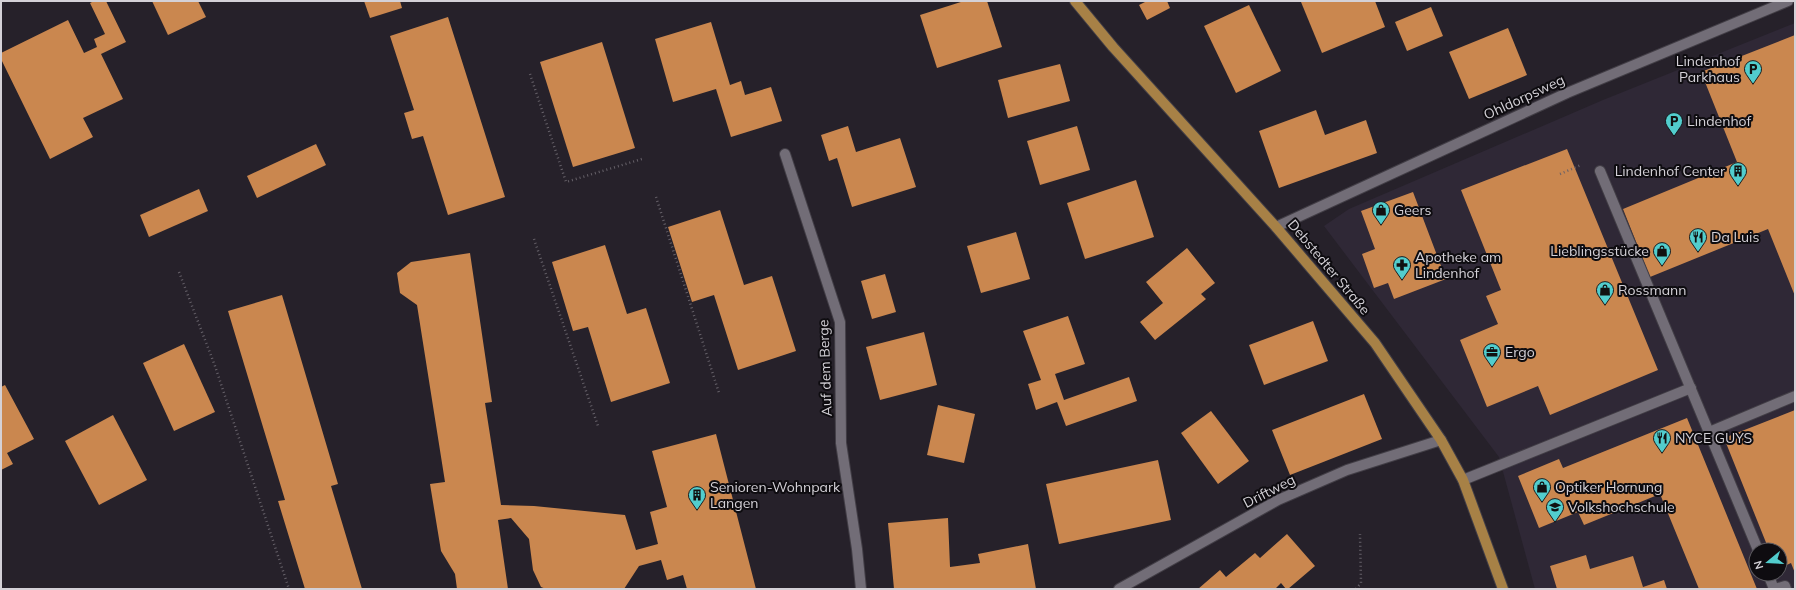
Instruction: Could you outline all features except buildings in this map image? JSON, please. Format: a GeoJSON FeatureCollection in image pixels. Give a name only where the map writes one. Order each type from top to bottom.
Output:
{"type":"FeatureCollection","features":[{"type":"Feature","properties":{"kind":"main road","name":"Debstedter Straße"},"geometry":{"type":"LineString","coordinates":[[1075,1],[1113,47],[1276,227],[1375,343],[1441,440],[1463,480],[1503,589]]}},
{"type":"Feature","properties":{"kind":"street","name":"Ohldorpsweg"},"geometry":{"type":"LineString","coordinates":[[1276,227],[1567,93],[1787,1]]}},
{"type":"Feature","properties":{"kind":"street","name":"Auf dem Berge"},"geometry":{"type":"LineString","coordinates":[[785,154],[840,322],[841,443],[857,549],[861,589]]}},
{"type":"Feature","properties":{"kind":"street"},"geometry":{"type":"LineString","coordinates":[[1600,171],[1755,542]]}},
{"type":"Feature","properties":{"kind":"street"},"geometry":{"type":"LineString","coordinates":[[1463,480],[1691,388]]}},
{"type":"Feature","properties":{"kind":"street"},"geometry":{"type":"LineString","coordinates":[[1709,432],[1795,396]]}},
{"type":"Feature","properties":{"kind":"street","name":"Driftweg"},"geometry":{"type":"LineString","coordinates":[[1119,589],[1278,500],[1347,470],[1441,440]]}},
{"type":"Feature","properties":{"kind":"street"},"geometry":{"type":"LineString","coordinates":[[1775,589],[1785,586],[1786,589]]}},
{"type":"Feature","properties":{"kind":"path"},"geometry":{"type":"LineString","coordinates":[[530,74],[566,182],[642,159]]}},
{"type":"Feature","properties":{"kind":"path"},"geometry":{"type":"LineString","coordinates":[[1560,174],[1588,162]]}},
{"type":"Feature","properties":{"kind":"path"},"geometry":{"type":"LineString","coordinates":[[656,197],[719,393]]}},
{"type":"Feature","properties":{"kind":"path"},"geometry":{"type":"LineString","coordinates":[[534,239],[598,426]]}},
{"type":"Feature","properties":{"kind":"path"},"geometry":{"type":"LineString","coordinates":[[179,272],[215,366],[289,589]]}},
{"type":"Feature","properties":{"kind":"path"},"geometry":{"type":"LineString","coordinates":[[1356,589],[1362,583],[1360,534]]}},
{"type":"Feature","properties":{"kind":"shaded area"},"geometry":{"type":"Polygon","coordinates":[[[1795,23],[1795,589],[1535,589],[1499,457],[1324,226],[1349,209],[1603,100],[1795,23]]]}},
{"type":"Feature","properties":{"kind":"place","name":"Lindenhof Parkhaus"},"geometry":{"type":"Point","coordinates":[1753,84]}},
{"type":"Feature","properties":{"kind":"place","name":"Lindenhof"},"geometry":{"type":"Point","coordinates":[1674,136]}},
{"type":"Feature","properties":{"kind":"place","name":"Lindenhof Center"},"geometry":{"type":"Point","coordinates":[1738,186]}},
{"type":"Feature","properties":{"kind":"place","name":"Geers"},"geometry":{"type":"Point","coordinates":[1381,225]}},
{"type":"Feature","properties":{"kind":"place","name":"Da Luis"},"geometry":{"type":"Point","coordinates":[1698,252]}},
{"type":"Feature","properties":{"kind":"place","name":"Lieblingsstücke"},"geometry":{"type":"Point","coordinates":[1662,266]}},
{"type":"Feature","properties":{"kind":"place","name":"Apotheke am Lindenhof"},"geometry":{"type":"Point","coordinates":[1402,280]}},
{"type":"Feature","properties":{"kind":"place","name":"Rossmann"},"geometry":{"type":"Point","coordinates":[1605,305]}},
{"type":"Feature","properties":{"kind":"place","name":"Ergo"},"geometry":{"type":"Point","coordinates":[1492,367]}},
{"type":"Feature","properties":{"kind":"place","name":"NYCE GUYS"},"geometry":{"type":"Point","coordinates":[1662,453]}},
{"type":"Feature","properties":{"kind":"place","name":"Optiker Hornung"},"geometry":{"type":"Point","coordinates":[1542,502]}},
{"type":"Feature","properties":{"kind":"place","name":"Senioren-Wohnpark Langen"},"geometry":{"type":"Point","coordinates":[697,510]}},
{"type":"Feature","properties":{"kind":"place","name":"Volkshochschule"},"geometry":{"type":"Point","coordinates":[1555,522]}}]}
